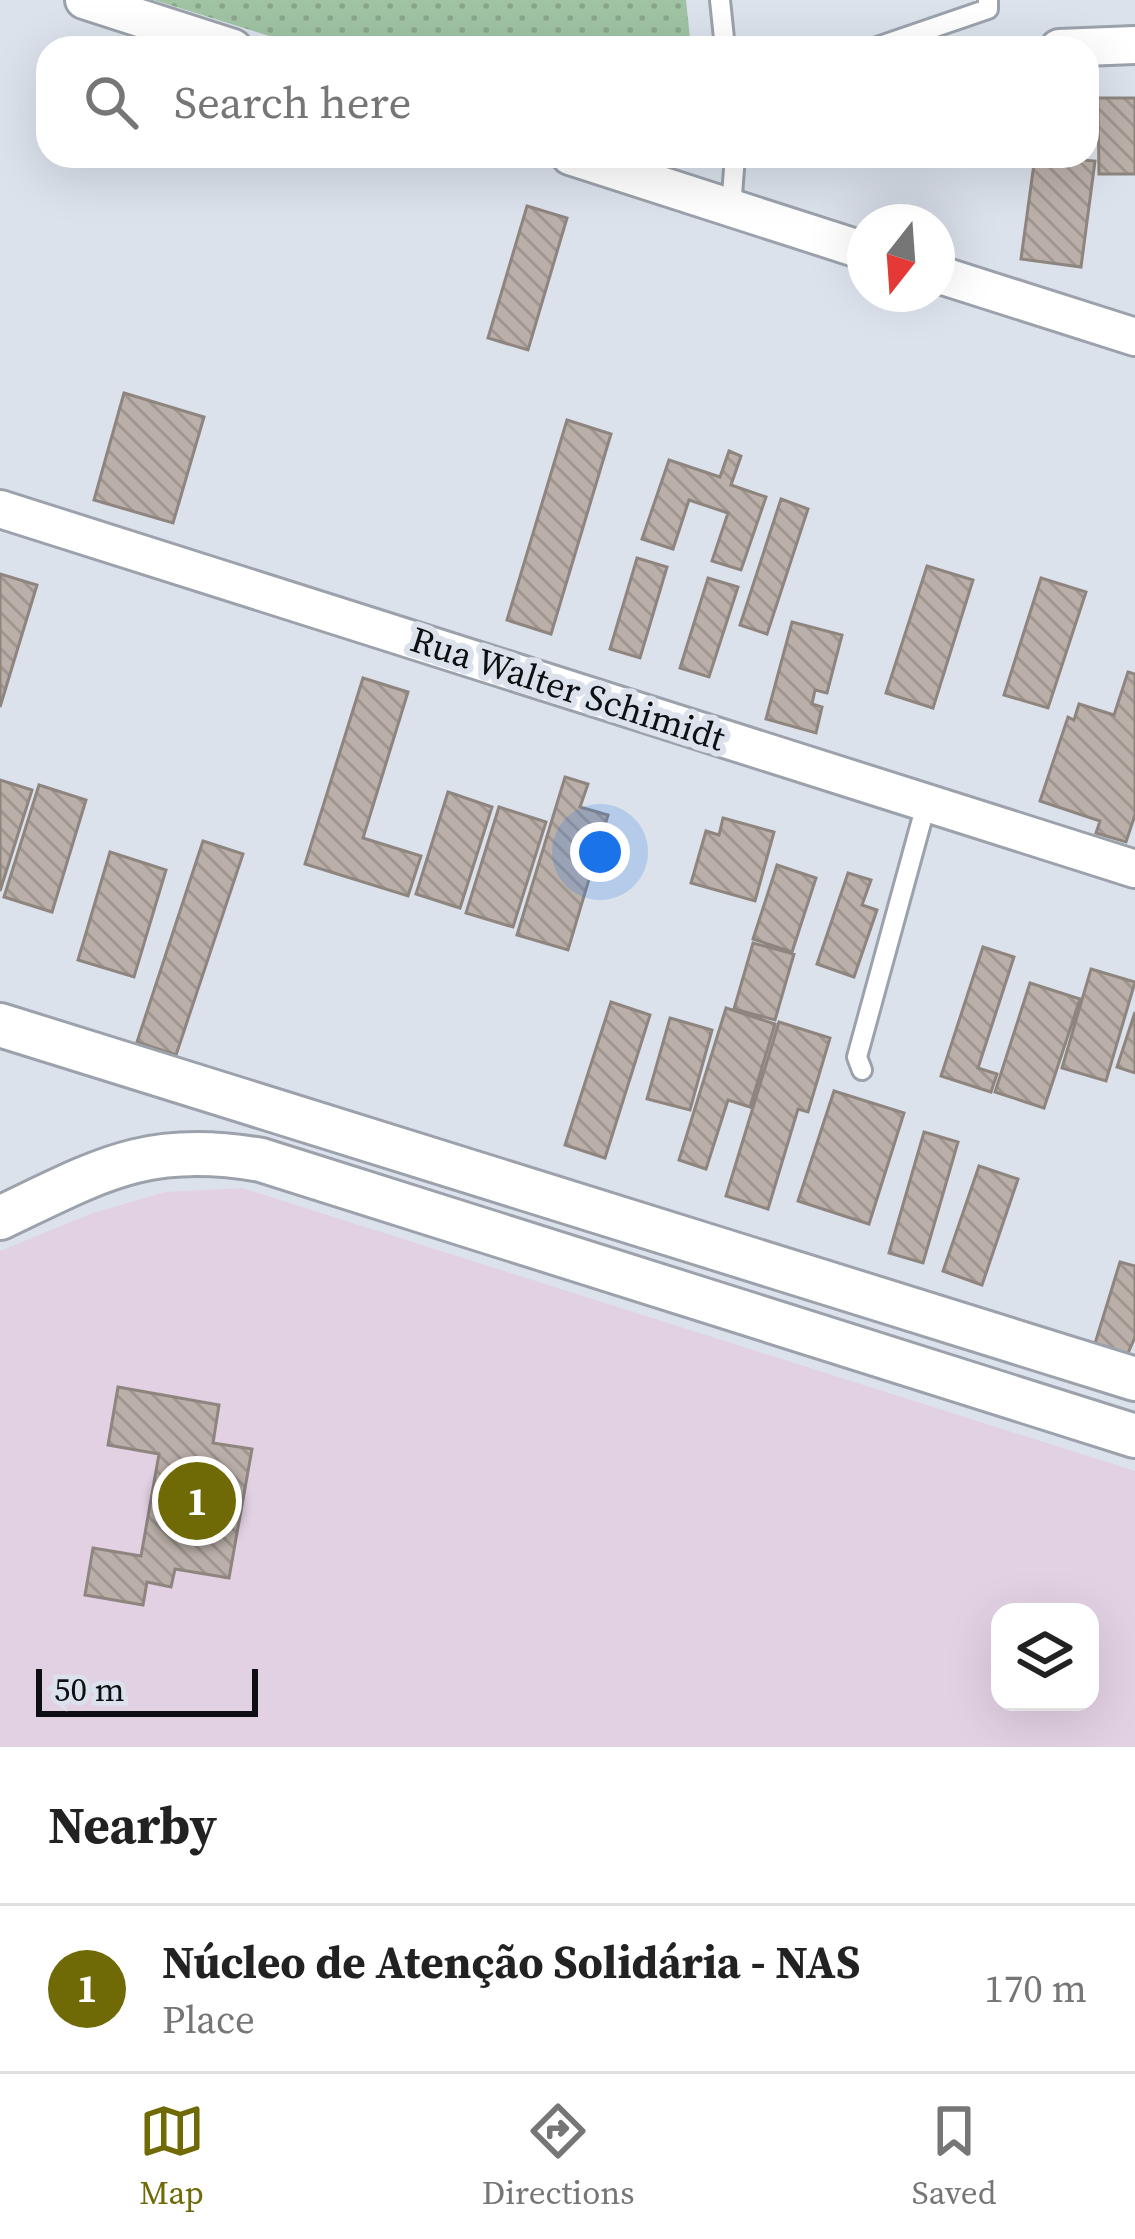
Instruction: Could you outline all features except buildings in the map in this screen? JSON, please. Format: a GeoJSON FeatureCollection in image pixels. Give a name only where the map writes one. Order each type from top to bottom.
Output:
{"type":"FeatureCollection","features":[{"type":"Feature","properties":{"kind":"street"},"geometry":{"type":"LineString","coordinates":[[84,0],[196,36]]}},
{"type":"Feature","properties":{"kind":"street"},"geometry":{"type":"LineString","coordinates":[[1099,46],[1135,45]]}},
{"type":"Feature","properties":{"kind":"street"},"geometry":{"type":"LineString","coordinates":[[606,168],[847,245]]}},
{"type":"Feature","properties":{"kind":"street"},"geometry":{"type":"LineString","coordinates":[[955,280],[1135,338]]}},
{"type":"Feature","properties":{"kind":"street","name":"Rua Walter Schimidt"},"geometry":{"type":"LineString","coordinates":[[0,509],[1135,869]]}},
{"type":"Feature","properties":{"kind":"street"},"geometry":{"type":"LineString","coordinates":[[0,1025],[1135,1379]]}},
{"type":"Feature","properties":{"kind":"street"},"geometry":{"type":"LineString","coordinates":[[0,1218],[105,1167],[127,1162],[170,1153],[218,1152],[261,1160],[1135,1436]]}},
{"type":"Feature","properties":{"kind":"lane"},"geometry":{"type":"LineString","coordinates":[[720,0],[724,36]]}},
{"type":"Feature","properties":{"kind":"lane"},"geometry":{"type":"LineString","coordinates":[[909,36],[988,9],[988,0]]}},
{"type":"Feature","properties":{"kind":"lane"},"geometry":{"type":"LineString","coordinates":[[731,208],[734,168]]}},
{"type":"Feature","properties":{"kind":"lane"},"geometry":{"type":"LineString","coordinates":[[862,1070],[857,1057],[927,801]]}},
{"type":"Feature","properties":{"kind":"shaded area"},"geometry":{"type":"Polygon","coordinates":[[[242,1188],[1135,1471],[1135,1747],[0,1747],[0,1251],[90,1214],[165,1192],[242,1188]]]}},
{"type":"Feature","properties":{"kind":"green space"},"geometry":{"type":"Polygon","coordinates":[[[154,0],[686,0],[690,36],[270,36],[154,0]]]}},
{"type":"Feature","properties":{"kind":"place","name":"Núcleo de Atenção Solidária - NAS"},"geometry":{"type":"Point","coordinates":[197,1501]}}]}
